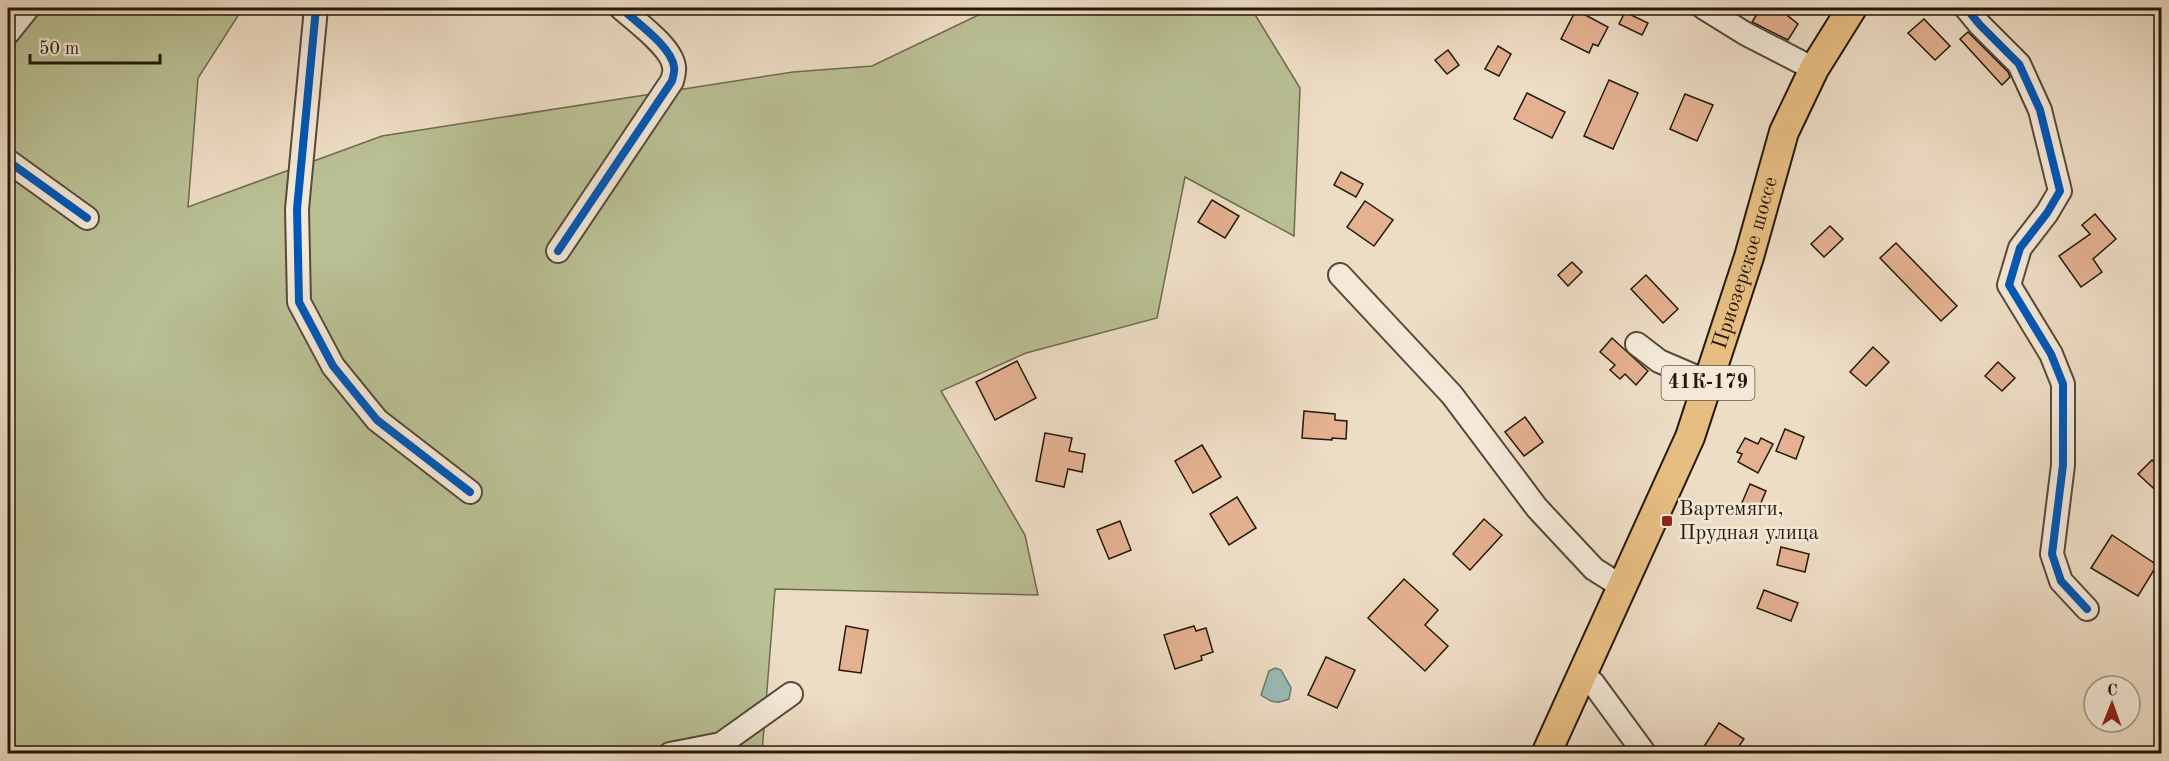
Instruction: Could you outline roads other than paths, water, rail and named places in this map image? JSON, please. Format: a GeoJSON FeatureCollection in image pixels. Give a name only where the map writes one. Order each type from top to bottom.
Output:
{"type":"FeatureCollection","features":[{"type":"Feature","properties":{"kind":"main road","name":"Приозерское шоссе"},"geometry":{"type":"LineString","coordinates":[[1546,753],[1690,437],[1749,257],[1784,132],[1814,69],[1852,8]]}},
{"type":"Feature","properties":{"kind":"street"},"geometry":{"type":"LineString","coordinates":[[8,33],[28,8]]}},
{"type":"Feature","properties":{"kind":"street"},"geometry":{"type":"LineString","coordinates":[[316,8],[297,209],[299,302],[333,366],[377,420],[470,492]]}},
{"type":"Feature","properties":{"kind":"street"},"geometry":{"type":"LineString","coordinates":[[558,251],[672,81],[674,66],[666,46],[621,8]]}},
{"type":"Feature","properties":{"kind":"street"},"geometry":{"type":"LineString","coordinates":[[1704,8],[1746,34],[1814,69]]}},
{"type":"Feature","properties":{"kind":"street"},"geometry":{"type":"LineString","coordinates":[[1966,8],[2019,64],[2040,110],[2060,191],[2048,213],[2020,248],[2009,285],[2051,354],[2062,384],[2063,465],[2052,554],[2061,581],[2087,609]]}},
{"type":"Feature","properties":{"kind":"street"},"geometry":{"type":"LineString","coordinates":[[8,161],[87,218]]}},
{"type":"Feature","properties":{"kind":"street"},"geometry":{"type":"LineString","coordinates":[[1340,275],[1452,395],[1537,508],[1594,569],[1621,586]]}},
{"type":"Feature","properties":{"kind":"street"},"geometry":{"type":"LineString","coordinates":[[1637,344],[1659,361],[1708,382]]}},
{"type":"Feature","properties":{"kind":"street"},"geometry":{"type":"LineString","coordinates":[[1582,674],[1593,683],[1645,753]]}},
{"type":"Feature","properties":{"kind":"street"},"geometry":{"type":"LineString","coordinates":[[670,753],[722,744],[791,694]]}},
{"type":"Feature","properties":{"kind":"water"},"geometry":{"type":"Polygon","coordinates":[[[1275,668],[1281,670],[1291,688],[1289,699],[1281,702],[1272,701],[1261,695],[1269,671],[1275,668]]]}},
{"type":"Feature","properties":{"kind":"place","name":"Вартемяги, Прудная улица"},"geometry":{"type":"Point","coordinates":[1667,521]}}]}
